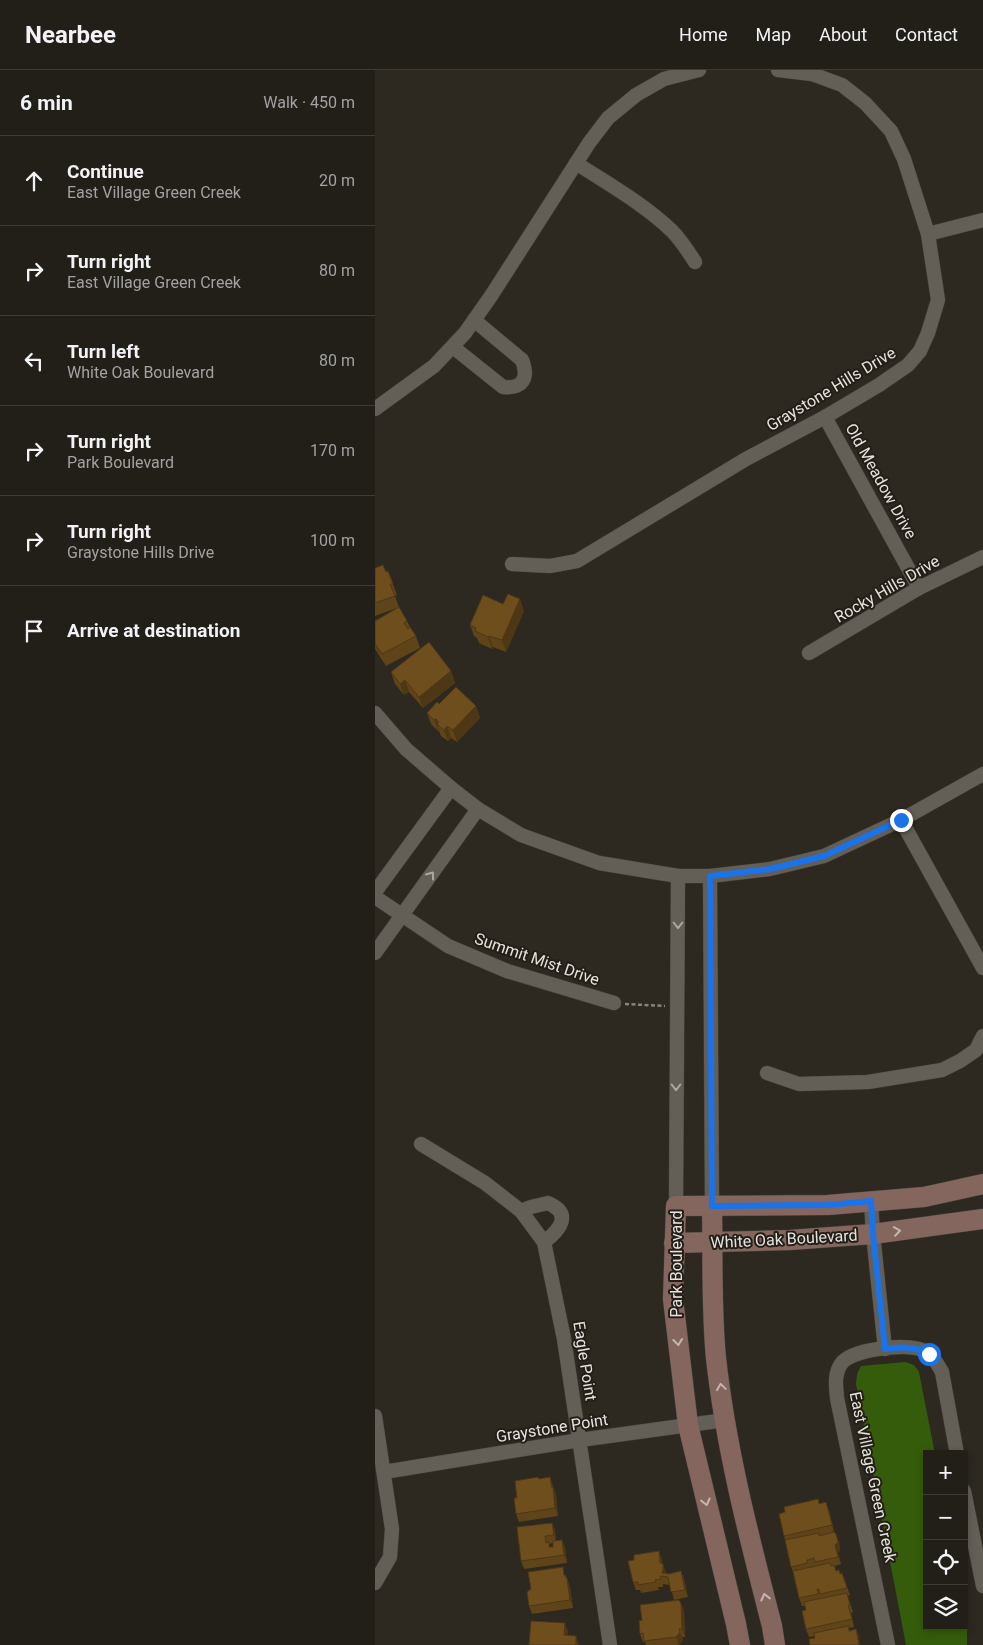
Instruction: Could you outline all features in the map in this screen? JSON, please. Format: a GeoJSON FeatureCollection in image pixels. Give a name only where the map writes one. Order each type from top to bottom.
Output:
{"type":"FeatureCollection","features":[{"type":"Feature","properties":{"kind":"street"},"geometry":{"type":"LineString","coordinates":[[375,409],[434,366],[453,347],[491,296],[589,142],[608,118],[636,95],[664,80],[699,70]]}},
{"type":"Feature","properties":{"kind":"street","name":"Graystone Hills Drive"},"geometry":{"type":"LineString","coordinates":[[512,564],[550,566],[577,561],[747,459],[825,417],[879,385],[908,365],[920,351],[935,316],[938,300],[928,234],[904,159],[891,131],[865,103],[842,85],[812,74],[778,70]]}},
{"type":"Feature","properties":{"kind":"street"},"geometry":{"type":"LineString","coordinates":[[576,163],[625,195],[671,230],[695,262]]}},
{"type":"Feature","properties":{"kind":"street"},"geometry":{"type":"LineString","coordinates":[[928,234],[983,220]]}},
{"type":"Feature","properties":{"kind":"street"},"geometry":{"type":"LineString","coordinates":[[453,347],[503,387],[511,388],[520,384],[525,378],[525,368],[522,360],[474,320]]}},
{"type":"Feature","properties":{"kind":"street","name":"Old Meadow Drive"},"geometry":{"type":"LineString","coordinates":[[825,417],[919,588]]}},
{"type":"Feature","properties":{"kind":"street","name":"Rocky Hills Drive"},"geometry":{"type":"LineString","coordinates":[[809,653],[919,588],[983,557]]}},
{"type":"Feature","properties":{"kind":"street"},"geometry":{"type":"LineString","coordinates":[[375,713],[406,749],[451,788],[478,809],[521,835],[599,863],[678,876],[710,876],[770,869],[824,856],[901,820],[983,774]]}},
{"type":"Feature","properties":{"kind":"street"},"geometry":{"type":"LineString","coordinates":[[375,892],[451,788]]}},
{"type":"Feature","properties":{"kind":"street"},"geometry":{"type":"LineString","coordinates":[[375,953],[478,809]]}},
{"type":"Feature","properties":{"kind":"street"},"geometry":{"type":"LineString","coordinates":[[901,820],[983,968]]}},
{"type":"Feature","properties":{"kind":"street","name":"Park Boulevard"},"geometry":{"type":"LineString","coordinates":[[678,876],[673,1299],[688,1425],[736,1624],[739,1645]]}},
{"type":"Feature","properties":{"kind":"street"},"geometry":{"type":"LineString","coordinates":[[710,876],[713,1243],[711,1284],[716,1357],[739,1498],[772,1626],[775,1645]]}},
{"type":"Feature","properties":{"kind":"street","name":"Summit Mist Drive"},"geometry":{"type":"LineString","coordinates":[[375,897],[448,946],[507,971],[614,1004]]}},
{"type":"Feature","properties":{"kind":"street"},"geometry":{"type":"LineString","coordinates":[[767,1073],[799,1084],[868,1082],[941,1070],[979,1053],[983,1036]]}},
{"type":"Feature","properties":{"kind":"street","name":"Eagle Point"},"geometry":{"type":"LineString","coordinates":[[421,1144],[485,1183],[521,1211],[544,1242],[564,1339],[610,1645]]}},
{"type":"Feature","properties":{"kind":"street","name":"White Oak Boulevard"},"geometry":{"type":"LineString","coordinates":[[675,1206],[828,1205],[924,1196],[983,1184]]}},
{"type":"Feature","properties":{"kind":"street"},"geometry":{"type":"LineString","coordinates":[[871,1201],[885,1349]]}},
{"type":"Feature","properties":{"kind":"street"},"geometry":{"type":"LineString","coordinates":[[521,1211],[531,1206],[548,1203],[561,1211],[563,1218],[561,1226],[544,1242]]}},
{"type":"Feature","properties":{"kind":"street","name":"White Oak Boulevard"},"geometry":{"type":"LineString","coordinates":[[674,1243],[789,1240],[873,1234],[983,1220]]}},
{"type":"Feature","properties":{"kind":"street","name":"East Village Green Creek"},"geometry":{"type":"LineString","coordinates":[[889,1645],[837,1398],[836,1376],[841,1364],[851,1355],[885,1349],[906,1347],[920,1349],[929,1354],[942,1372],[956,1450]]}},
{"type":"Feature","properties":{"kind":"street"},"geometry":{"type":"LineString","coordinates":[[375,1416],[392,1529],[390,1557],[375,1583]]}},
{"type":"Feature","properties":{"kind":"street","name":"Graystone Point"},"geometry":{"type":"LineString","coordinates":[[384,1472],[580,1440],[725,1420]]}},
{"type":"Feature","properties":{"kind":"street"},"geometry":{"type":"LineString","coordinates":[[965,1495],[983,1586]]}},
{"type":"Feature","properties":{"kind":"path"},"geometry":{"type":"LineString","coordinates":[[614,1004],[677,1006]]}},
{"type":"Feature","properties":{"kind":"green space"},"geometry":{"type":"Polygon","coordinates":[[[905,1362],[914,1365],[919,1372],[934,1450],[923,1450],[923,1630],[967,1630],[967,1645],[906,1645],[856,1384],[857,1374],[861,1366],[905,1362]]]}},
{"type":"Feature","properties":{"kind":"building"},"geometry":{"type":"Polygon","coordinates":[[[383,565],[386,572],[388,571],[393,584],[390,584],[395,596],[375,603],[375,568],[383,565]]]}},
{"type":"Feature","properties":{"kind":"building"},"geometry":{"type":"Polygon","coordinates":[[[508,594],[520,599],[502,640],[488,637],[475,631],[476,628],[470,625],[483,595],[503,604],[508,594]]]}},
{"type":"Feature","properties":{"kind":"building"},"geometry":{"type":"Polygon","coordinates":[[[399,607],[407,621],[404,623],[408,629],[410,627],[416,636],[382,654],[375,644],[375,621],[399,607]]]}},
{"type":"Feature","properties":{"kind":"building"},"geometry":{"type":"Polygon","coordinates":[[[429,642],[451,671],[419,697],[405,680],[400,684],[391,672],[429,642]]]}},
{"type":"Feature","properties":{"kind":"building"},"geometry":{"type":"Polygon","coordinates":[[[456,687],[476,706],[453,730],[447,726],[444,730],[437,724],[439,722],[436,719],[434,720],[427,713],[437,702],[439,704],[456,687]]]}},
{"type":"Feature","properties":{"kind":"building"},"geometry":{"type":"Polygon","coordinates":[[[538,1477],[539,1479],[550,1477],[555,1508],[516,1514],[514,1498],[517,1498],[515,1481],[538,1477]]]}},
{"type":"Feature","properties":{"kind":"building"},"geometry":{"type":"Polygon","coordinates":[[[818,1499],[819,1504],[826,1502],[832,1525],[784,1536],[779,1514],[785,1512],[784,1507],[818,1499]]]}},
{"type":"Feature","properties":{"kind":"building"},"geometry":{"type":"Polygon","coordinates":[[[552,1523],[554,1535],[545,1536],[546,1543],[549,1542],[549,1547],[553,1547],[553,1541],[562,1540],[564,1555],[521,1561],[517,1527],[552,1523]]]}},
{"type":"Feature","properties":{"kind":"building"},"geometry":{"type":"Polygon","coordinates":[[[834,1532],[838,1542],[835,1545],[838,1557],[815,1562],[814,1558],[807,1560],[807,1563],[791,1567],[785,1540],[819,1533],[819,1536],[834,1532]]]}},
{"type":"Feature","properties":{"kind":"building"},"geometry":{"type":"Polygon","coordinates":[[[659,1551],[660,1563],[663,1564],[662,1573],[669,1574],[681,1571],[685,1590],[671,1592],[668,1577],[660,1576],[661,1579],[655,1580],[656,1582],[638,1585],[638,1582],[633,1582],[628,1561],[634,1560],[634,1555],[659,1551]]]}},
{"type":"Feature","properties":{"kind":"building"},"geometry":{"type":"Polygon","coordinates":[[[830,1563],[831,1566],[834,1565],[836,1571],[839,1570],[840,1574],[842,1573],[847,1588],[820,1594],[819,1589],[817,1589],[818,1594],[799,1598],[793,1571],[830,1563]]]}},
{"type":"Feature","properties":{"kind":"building"},"geometry":{"type":"Polygon","coordinates":[[[563,1567],[570,1600],[529,1606],[527,1592],[531,1589],[528,1572],[563,1567]]]}},
{"type":"Feature","properties":{"kind":"building"},"geometry":{"type":"Polygon","coordinates":[[[847,1593],[852,1619],[806,1629],[802,1611],[806,1610],[804,1602],[847,1593]]]}},
{"type":"Feature","properties":{"kind":"building"},"geometry":{"type":"Polygon","coordinates":[[[679,1600],[681,1604],[682,1629],[679,1629],[680,1632],[676,1637],[644,1641],[643,1633],[640,1634],[639,1621],[642,1620],[640,1605],[679,1600]]]}},
{"type":"Feature","properties":{"kind":"building"},"geometry":{"type":"Polygon","coordinates":[[[531,1621],[565,1623],[564,1635],[576,1636],[576,1645],[529,1645],[531,1621]]]}},
{"type":"Feature","properties":{"kind":"building"},"geometry":{"type":"Polygon","coordinates":[[[848,1626],[849,1631],[856,1629],[859,1645],[810,1645],[809,1639],[815,1638],[814,1633],[848,1626]]]}},
{"type":"Feature","properties":{"kind":"route"},"geometry":{"type":"LineString","coordinates":[[901,820],[824,856],[770,869],[710,876],[712,1206],[828,1205],[871,1201],[885,1349],[906,1347],[920,1349],[929,1354]]}}]}
